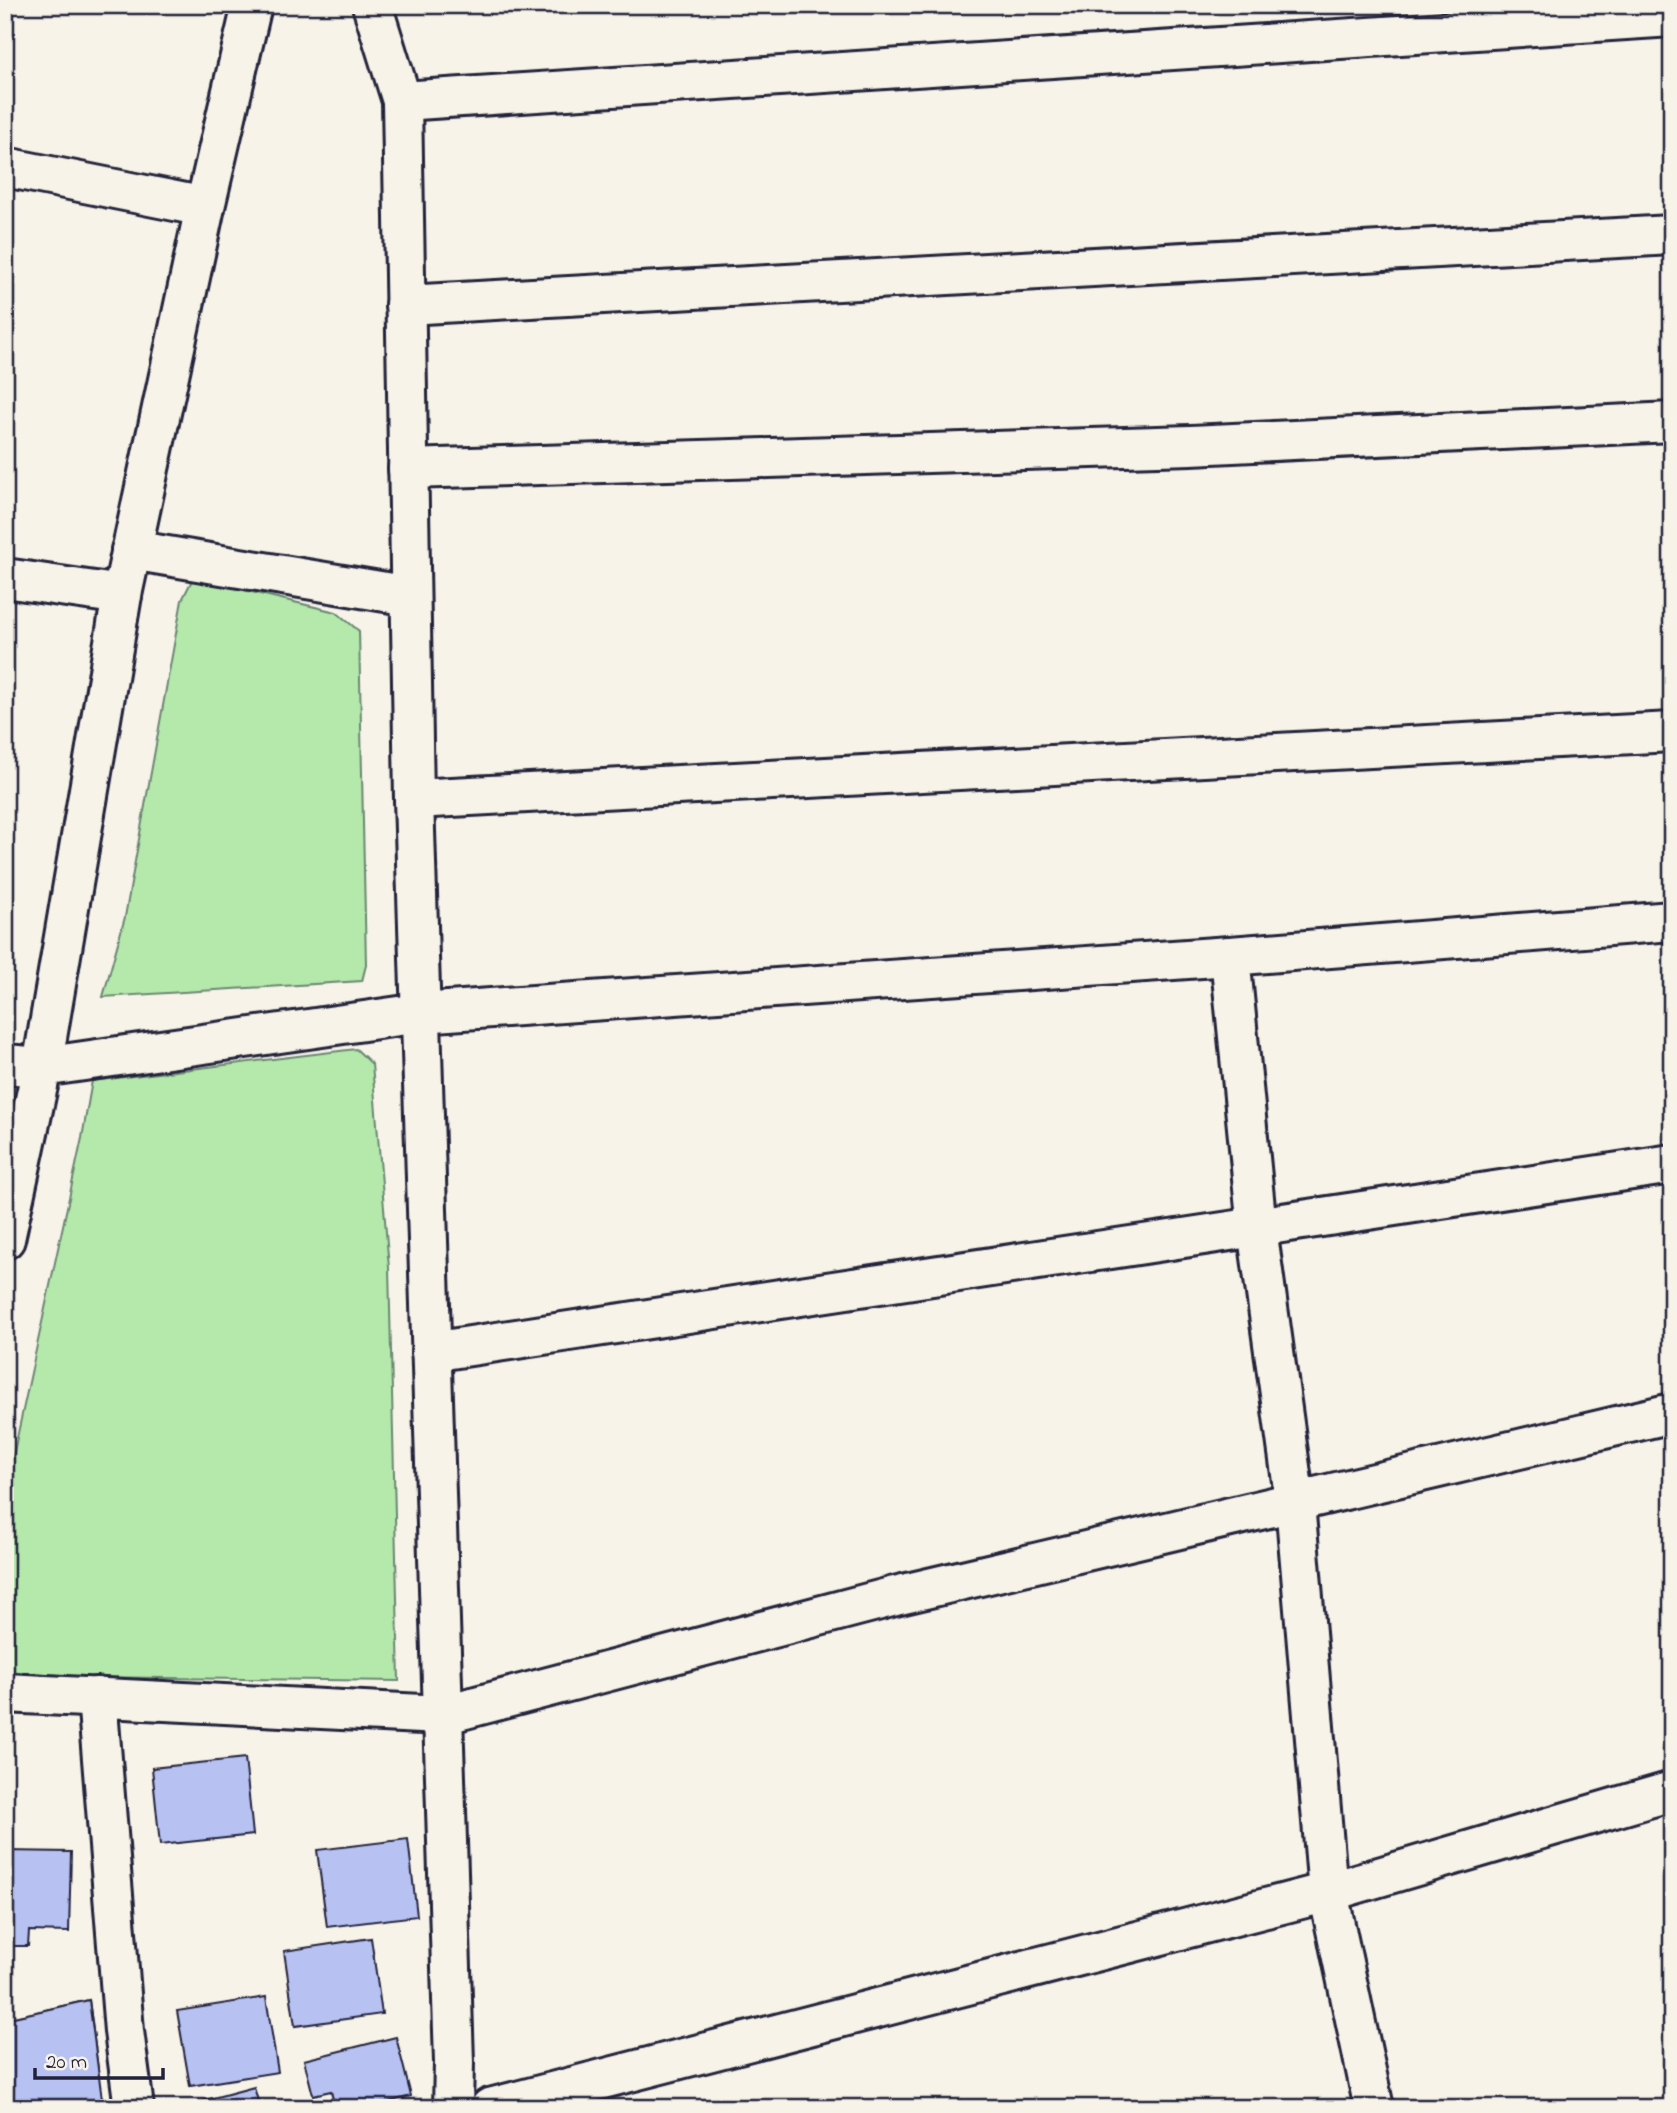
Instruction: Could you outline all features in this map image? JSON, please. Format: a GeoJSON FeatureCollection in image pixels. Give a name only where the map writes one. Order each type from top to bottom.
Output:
{"type":"FeatureCollection","features":[{"type":"Feature","properties":{"kind":"street"},"geometry":{"type":"LineString","coordinates":[[6,1236],[24,1066],[131,550],[251,5]]}},
{"type":"Feature","properties":{"kind":"street"},"geometry":{"type":"LineString","coordinates":[[372,5],[402,101],[414,799],[454,2062],[453,2108]]}},
{"type":"Feature","properties":{"kind":"street"},"geometry":{"type":"LineString","coordinates":[[402,101],[1672,17]]}},
{"type":"Feature","properties":{"kind":"street"},"geometry":{"type":"LineString","coordinates":[[5,167],[205,207]]}},
{"type":"Feature","properties":{"kind":"street"},"geometry":{"type":"LineString","coordinates":[[405,305],[1672,235]]}},
{"type":"Feature","properties":{"kind":"street"},"geometry":{"type":"LineString","coordinates":[[408,469],[1177,445],[1672,422]]}},
{"type":"Feature","properties":{"kind":"street"},"geometry":{"type":"LineString","coordinates":[[131,550],[410,596]]}},
{"type":"Feature","properties":{"kind":"street"},"geometry":{"type":"LineString","coordinates":[[5,578],[122,595]]}},
{"type":"Feature","properties":{"kind":"street"},"geometry":{"type":"LineString","coordinates":[[414,799],[1672,732]]}},
{"type":"Feature","properties":{"kind":"street"},"geometry":{"type":"LineString","coordinates":[[24,1066],[420,1013],[1230,956],[1672,921]]}},
{"type":"Feature","properties":{"kind":"street"},"geometry":{"type":"LineString","coordinates":[[1230,956],[1257,1228],[1295,1503],[1328,1892],[1374,2108]]}},
{"type":"Feature","properties":{"kind":"street"},"geometry":{"type":"LineString","coordinates":[[431,1352],[1672,1164]]}},
{"type":"Feature","properties":{"kind":"street"},"geometry":{"type":"LineString","coordinates":[[5,1693],[442,1715],[895,1596],[1672,1413]]}},
{"type":"Feature","properties":{"kind":"street"},"geometry":{"type":"LineString","coordinates":[[97,1697],[124,2031],[134,2108]]}},
{"type":"Feature","properties":{"kind":"street"},"geometry":{"type":"LineString","coordinates":[[490,2108],[1328,1892],[1672,1791]]}},
{"type":"Feature","properties":{"kind":"green space"},"geometry":{"type":"Polygon","coordinates":[[[193,578],[336,612],[359,631],[366,965],[362,981],[103,997],[125,917],[182,600],[193,578]]]}},
{"type":"Feature","properties":{"kind":"green space"},"geometry":{"type":"Polygon","coordinates":[[[356,1049],[372,1064],[389,1268],[399,1681],[88,1677],[5,1671],[5,1493],[92,1081],[356,1049]]]}},
{"type":"Feature","properties":{"kind":"building"},"geometry":{"type":"Polygon","coordinates":[[[245,1758],[253,1835],[160,1845],[152,1768],[245,1758]]]}},
{"type":"Feature","properties":{"kind":"building"},"geometry":{"type":"Polygon","coordinates":[[[408,1839],[417,1916],[327,1927],[317,1850],[408,1839]]]}},
{"type":"Feature","properties":{"kind":"building"},"geometry":{"type":"Polygon","coordinates":[[[5,1851],[71,1852],[69,1932],[29,1931],[28,1946],[5,1946],[5,1851]]]}},
{"type":"Feature","properties":{"kind":"building"},"geometry":{"type":"Polygon","coordinates":[[[371,1938],[382,2014],[295,2026],[284,1951],[371,1938]]]}},
{"type":"Feature","properties":{"kind":"building"},"geometry":{"type":"Polygon","coordinates":[[[266,1997],[278,2072],[190,2086],[177,2011],[266,1997]]]}},
{"type":"Feature","properties":{"kind":"building"},"geometry":{"type":"Polygon","coordinates":[[[89,2000],[99,2077],[5,2097],[5,2019],[89,2000]]]}},
{"type":"Feature","properties":{"kind":"building"},"geometry":{"type":"Polygon","coordinates":[[[89,2000],[102,2099],[72,2108],[5,2108],[5,2019],[89,2000]]]}},
{"type":"Feature","properties":{"kind":"building"},"geometry":{"type":"Polygon","coordinates":[[[396,2037],[411,2096],[366,2108],[335,2108],[331,2091],[313,2095],[304,2060],[396,2037]]]}},
{"type":"Feature","properties":{"kind":"building"},"geometry":{"type":"Polygon","coordinates":[[[254,2087],[260,2108],[183,2106],[254,2087]]]}}]}
